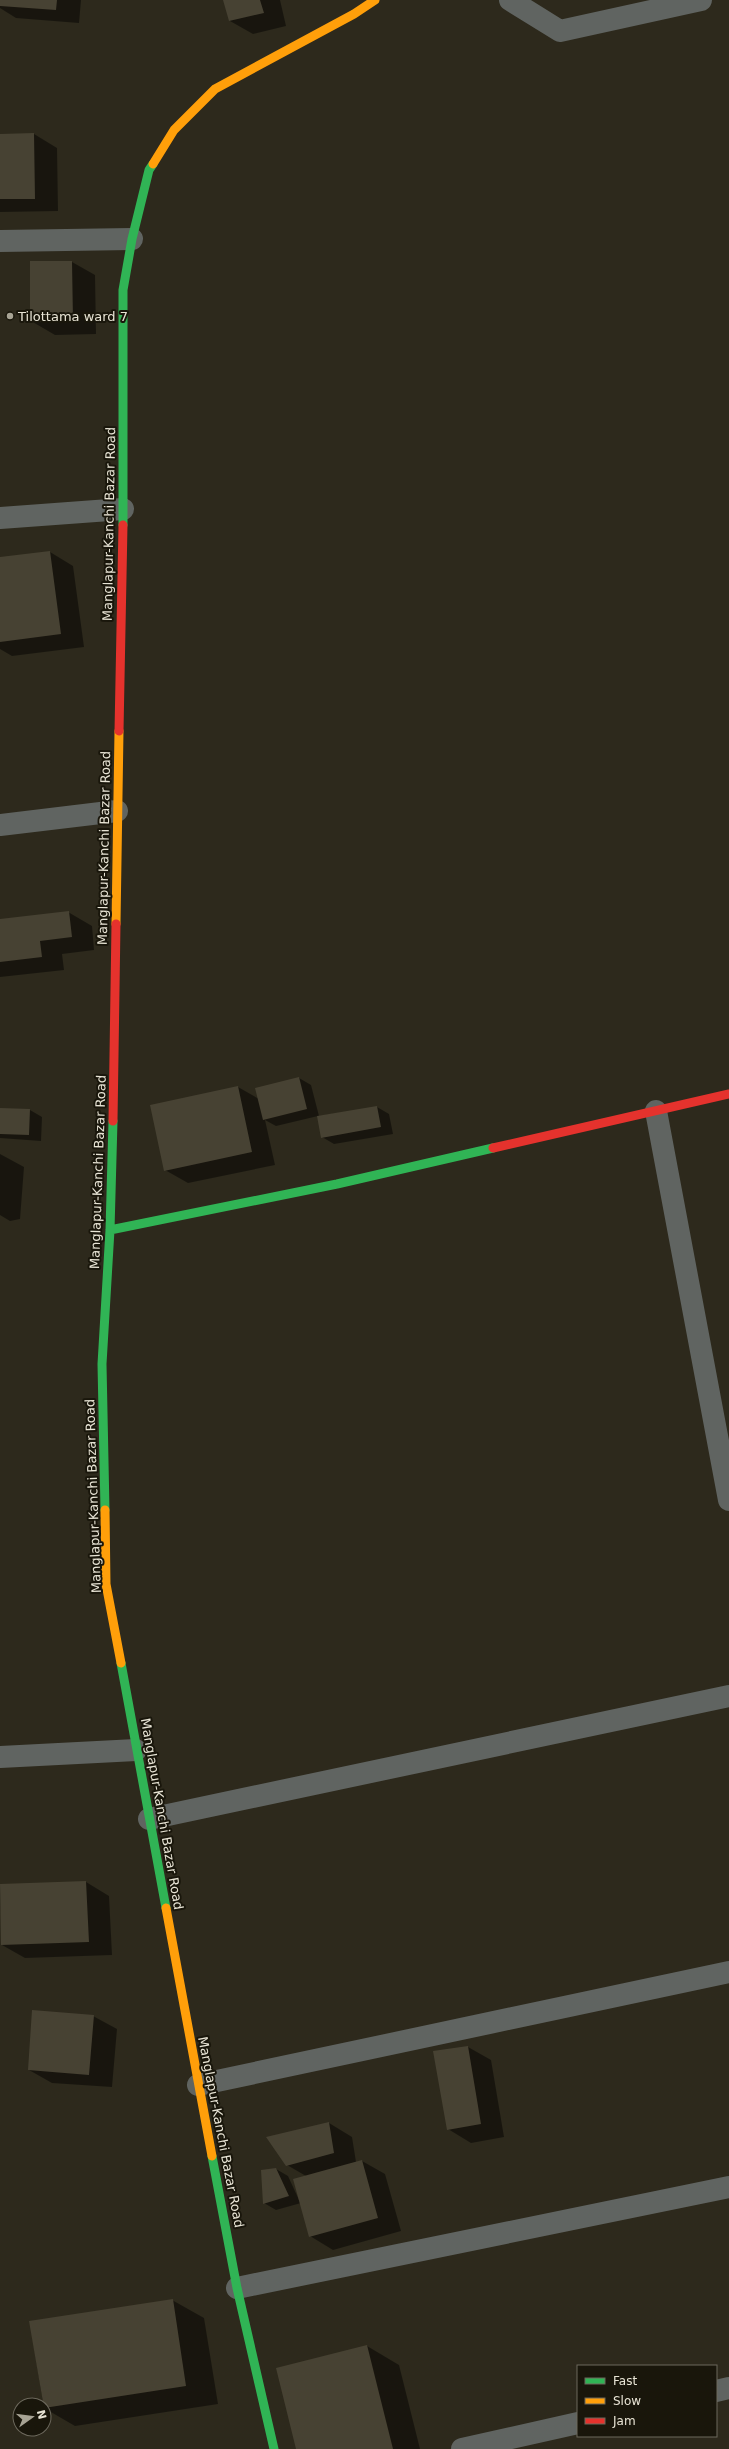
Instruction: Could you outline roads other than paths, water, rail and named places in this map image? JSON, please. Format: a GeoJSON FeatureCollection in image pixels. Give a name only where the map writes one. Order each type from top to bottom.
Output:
{"type":"FeatureCollection","features":[{"type":"Feature","properties":{"kind":"street","name":"Manglapur-Kanchi Bazar Road"},"geometry":{"type":"LineString","coordinates":[[274,2449],[237,2288],[198,2085],[106,1584],[102,1364],[110,1230],[115,1058],[117,811],[123,509],[123,290],[132,238],[149,170],[174,130],[216,89],[354,14],[375,0]]}},
{"type":"Feature","properties":{"kind":"street"},"geometry":{"type":"LineString","coordinates":[[510,0],[560,31],[701,0]]}},
{"type":"Feature","properties":{"kind":"street"},"geometry":{"type":"LineString","coordinates":[[0,241],[132,238]]}},
{"type":"Feature","properties":{"kind":"street"},"geometry":{"type":"LineString","coordinates":[[0,518],[123,509]]}},
{"type":"Feature","properties":{"kind":"street"},"geometry":{"type":"LineString","coordinates":[[0,825],[117,811]]}},
{"type":"Feature","properties":{"kind":"street"},"geometry":{"type":"LineString","coordinates":[[110,1230],[337,1184],[729,1094]]}},
{"type":"Feature","properties":{"kind":"street"},"geometry":{"type":"LineString","coordinates":[[656,1111],[729,1500]]}},
{"type":"Feature","properties":{"kind":"street"},"geometry":{"type":"LineString","coordinates":[[150,1819],[729,1696]]}},
{"type":"Feature","properties":{"kind":"street"},"geometry":{"type":"LineString","coordinates":[[0,1757],[136,1750]]}},
{"type":"Feature","properties":{"kind":"street"},"geometry":{"type":"LineString","coordinates":[[198,2085],[729,1972]]}},
{"type":"Feature","properties":{"kind":"street"},"geometry":{"type":"LineString","coordinates":[[237,2288],[729,2187]]}},
{"type":"Feature","properties":{"kind":"street"},"geometry":{"type":"LineString","coordinates":[[717,2391],[729,2388]]}},
{"type":"Feature","properties":{"kind":"street"},"geometry":{"type":"LineString","coordinates":[[462,2449],[577,2423]]}},
{"type":"Feature","properties":{"kind":"place","name":"Tilottama ward 7"},"geometry":{"type":"Point","coordinates":[10,316]}}]}
